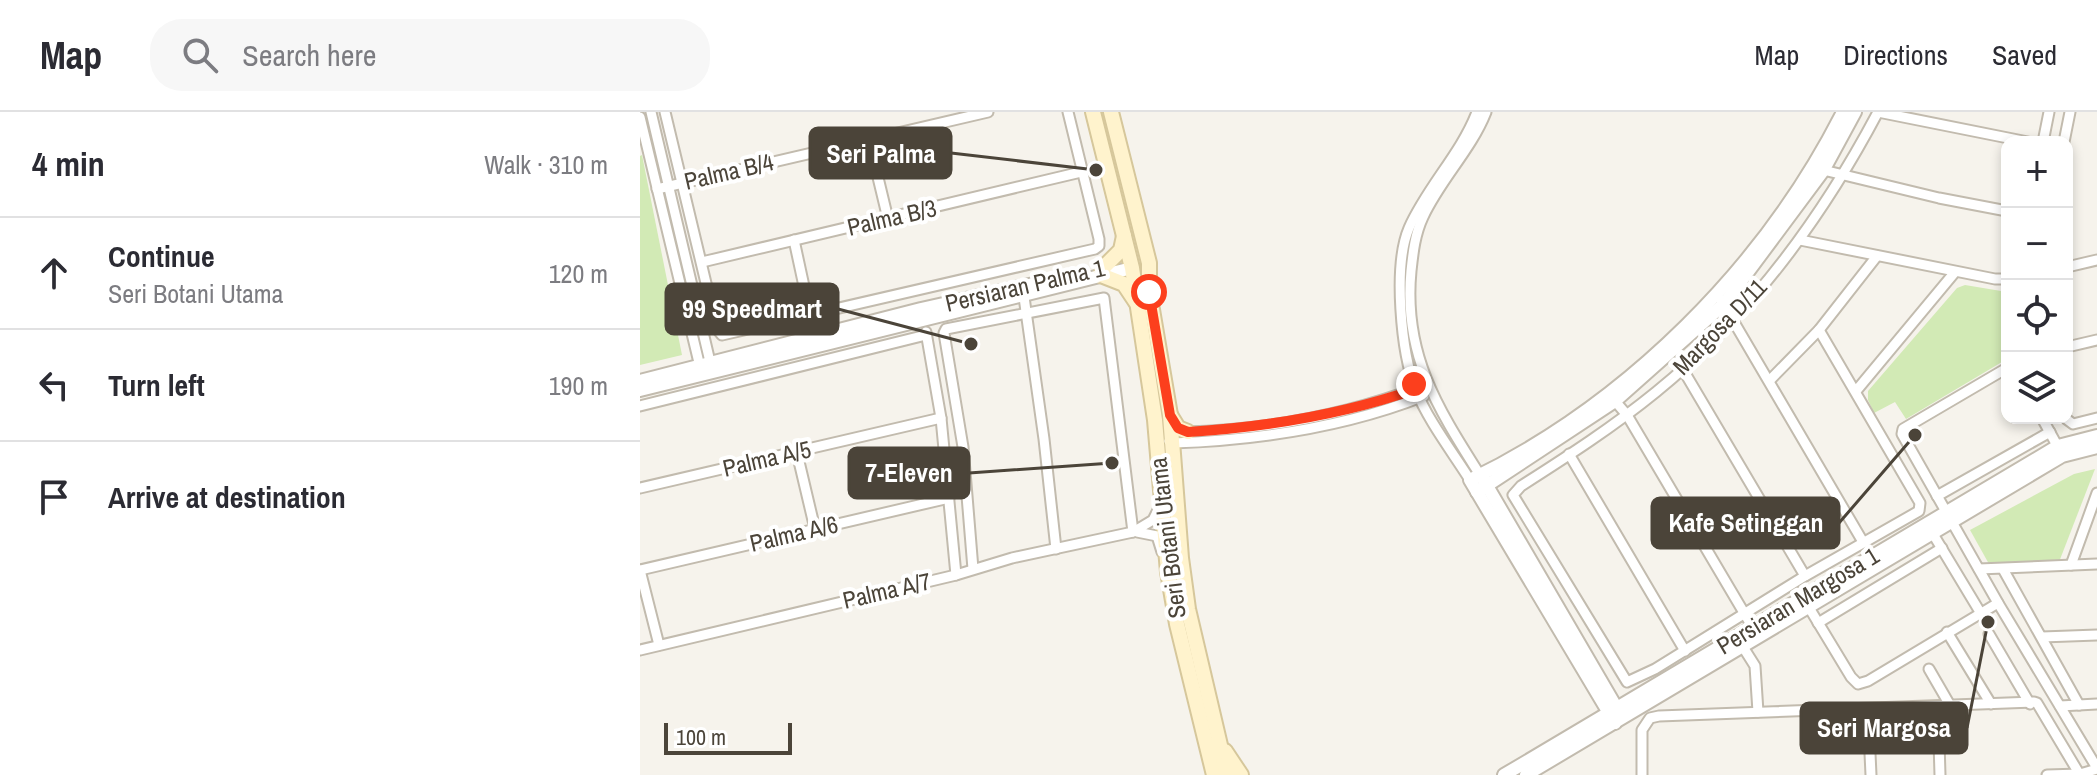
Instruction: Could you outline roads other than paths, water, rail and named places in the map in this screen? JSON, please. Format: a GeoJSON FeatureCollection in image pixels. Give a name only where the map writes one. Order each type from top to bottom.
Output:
{"type":"FeatureCollection","features":[{"type":"Feature","properties":{"kind":"main road","name":"Seri Botani Utama"},"geometry":{"type":"LineString","coordinates":[[1093,112],[1105,168],[1133,265],[1162,417]]}},
{"type":"Feature","properties":{"kind":"main road","name":"Seri Botani Utama"},"geometry":{"type":"LineString","coordinates":[[1111,112],[1142,230],[1151,278],[1149,292],[1162,417],[1158,453],[1168,572],[1177,624],[1214,775]]}},
{"type":"Feature","properties":{"kind":"main road"},"geometry":{"type":"LineString","coordinates":[[1142,230],[1137,236],[1139,252],[1133,265],[1149,292]]}},
{"type":"Feature","properties":{"kind":"main road"},"geometry":{"type":"LineString","coordinates":[[1124,235],[1119,253],[1102,272],[1124,284],[1139,309]]}},
{"type":"Feature","properties":{"kind":"main road"},"geometry":{"type":"LineString","coordinates":[[1162,417],[1178,428],[1177,438]]}},
{"type":"Feature","properties":{"kind":"main road","name":"Seri Botani Utama"},"geometry":{"type":"LineString","coordinates":[[1177,438],[1174,459],[1188,609],[1227,775]]}},
{"type":"Feature","properties":{"kind":"main road"},"geometry":{"type":"LineString","coordinates":[[1203,775],[1205,733]]}},
{"type":"Feature","properties":{"kind":"main road"},"geometry":{"type":"LineString","coordinates":[[1220,744],[1241,775]]}},
{"type":"Feature","properties":{"kind":"street"},"geometry":{"type":"LineString","coordinates":[[651,112],[706,369]]}},
{"type":"Feature","properties":{"kind":"street"},"geometry":{"type":"LineString","coordinates":[[665,112],[717,329],[722,335],[1099,246],[1068,112]]}},
{"type":"Feature","properties":{"kind":"street","name":"Palma B/4"},"geometry":{"type":"LineString","coordinates":[[657,189],[988,112]]}},
{"type":"Feature","properties":{"kind":"street"},"geometry":{"type":"LineString","coordinates":[[1477,112],[1454,157],[1437,180],[1412,232],[1399,298],[1404,338],[1418,393],[1478,483]]}},
{"type":"Feature","properties":{"kind":"street"},"geometry":{"type":"LineString","coordinates":[[1412,232],[1486,112]]}},
{"type":"Feature","properties":{"kind":"street"},"geometry":{"type":"LineString","coordinates":[[1818,168],[1843,112]]}},
{"type":"Feature","properties":{"kind":"street"},"geometry":{"type":"LineString","coordinates":[[1478,483],[1615,401],[1720,299],[1818,168],[1855,112]]}},
{"type":"Feature","properties":{"kind":"street"},"geometry":{"type":"LineString","coordinates":[[1878,112],[2001,137]]}},
{"type":"Feature","properties":{"kind":"street","name":"Margosa D/11"},"geometry":{"type":"LineString","coordinates":[[1685,651],[1627,682],[1513,495],[1521,486],[1627,415],[1734,318],[1800,240],[1843,176],[1878,112]]}},
{"type":"Feature","properties":{"kind":"street"},"geometry":{"type":"LineString","coordinates":[[2044,136],[2049,112]]}},
{"type":"Feature","properties":{"kind":"street"},"geometry":{"type":"LineString","coordinates":[[2065,136],[2070,112]]}},
{"type":"Feature","properties":{"kind":"street"},"geometry":{"type":"LineString","coordinates":[[640,117],[706,369]]}},
{"type":"Feature","properties":{"kind":"street"},"geometry":{"type":"LineString","coordinates":[[869,140],[888,219]]}},
{"type":"Feature","properties":{"kind":"street"},"geometry":{"type":"LineString","coordinates":[[1818,168],[2001,210]]}},
{"type":"Feature","properties":{"kind":"street","name":"Palma B/3"},"geometry":{"type":"LineString","coordinates":[[702,262],[1081,172]]}},
{"type":"Feature","properties":{"kind":"street"},"geometry":{"type":"LineString","coordinates":[[794,240],[810,314]]}},
{"type":"Feature","properties":{"kind":"street"},"geometry":{"type":"LineString","coordinates":[[1800,240],[1955,272],[2001,278]]}},
{"type":"Feature","properties":{"kind":"street"},"geometry":{"type":"LineString","coordinates":[[1409,250],[1409,298],[1414,335],[1429,389],[1478,483],[1612,711]]}},
{"type":"Feature","properties":{"kind":"street"},"geometry":{"type":"LineString","coordinates":[[1770,380],[1819,330],[1877,256]]}},
{"type":"Feature","properties":{"kind":"street"},"geometry":{"type":"LineString","coordinates":[[2073,266],[2097,260]]}},
{"type":"Feature","properties":{"kind":"street","name":"Persiaran Palma 1"},"geometry":{"type":"LineString","coordinates":[[640,381],[706,369],[1133,265]]}},
{"type":"Feature","properties":{"kind":"street"},"geometry":{"type":"LineString","coordinates":[[1856,391],[1955,272]]}},
{"type":"Feature","properties":{"kind":"street"},"geometry":{"type":"LineString","coordinates":[[1023,292],[1056,549]]}},
{"type":"Feature","properties":{"kind":"street"},"geometry":{"type":"LineString","coordinates":[[973,569],[963,447],[944,333],[946,329],[1104,298],[1133,532]]}},
{"type":"Feature","properties":{"kind":"street"},"geometry":{"type":"LineString","coordinates":[[1720,299],[1734,318],[1863,542]]}},
{"type":"Feature","properties":{"kind":"street"},"geometry":{"type":"LineString","coordinates":[[1478,483],[1611,392],[1688,323],[1720,299]]}},
{"type":"Feature","properties":{"kind":"street"},"geometry":{"type":"LineString","coordinates":[[922,314],[941,418],[956,575]]}},
{"type":"Feature","properties":{"kind":"street"},"geometry":{"type":"LineString","coordinates":[[1569,454],[1685,651],[1921,507],[1819,330]]}},
{"type":"Feature","properties":{"kind":"street"},"geometry":{"type":"LineString","coordinates":[[640,406],[926,335]]}},
{"type":"Feature","properties":{"kind":"street"},"geometry":{"type":"LineString","coordinates":[[2073,346],[2097,340]]}},
{"type":"Feature","properties":{"kind":"street"},"geometry":{"type":"LineString","coordinates":[[1682,368],[1805,576]]}},
{"type":"Feature","properties":{"kind":"street"},"geometry":{"type":"LineString","coordinates":[[640,390],[706,369]]}},
{"type":"Feature","properties":{"kind":"street"},"geometry":{"type":"LineString","coordinates":[[2001,372],[1901,432],[2097,768],[2080,775],[2047,775]]}},
{"type":"Feature","properties":{"kind":"street"},"geometry":{"type":"LineString","coordinates":[[1158,453],[1177,438],[1294,428],[1388,404],[1429,389]]}},
{"type":"Feature","properties":{"kind":"street"},"geometry":{"type":"LineString","coordinates":[[1615,401],[1627,415],[1753,628]]}},
{"type":"Feature","properties":{"kind":"street"},"geometry":{"type":"LineString","coordinates":[[1162,417],[1177,438]]}},
{"type":"Feature","properties":{"kind":"street","name":"Palma A/5"},"geometry":{"type":"LineString","coordinates":[[640,488],[941,418]]}},
{"type":"Feature","properties":{"kind":"street"},"geometry":{"type":"LineString","coordinates":[[2073,424],[2097,418]]}},
{"type":"Feature","properties":{"kind":"street"},"geometry":{"type":"LineString","coordinates":[[2045,424],[2060,451]]}},
{"type":"Feature","properties":{"kind":"street"},"geometry":{"type":"LineString","coordinates":[[1937,496],[2050,432]]}},
{"type":"Feature","properties":{"kind":"street","name":"Persiaran Margosa 1"},"geometry":{"type":"LineString","coordinates":[[1526,775],[1612,711],[1743,647],[1805,602],[2060,451],[2097,436]]}},
{"type":"Feature","properties":{"kind":"street","name":"Persiaran Margosa 1"},"geometry":{"type":"LineString","coordinates":[[2060,451],[2097,447]]}},
{"type":"Feature","properties":{"kind":"street"},"geometry":{"type":"LineString","coordinates":[[797,453],[815,529]]}},
{"type":"Feature","properties":{"kind":"street"},"geometry":{"type":"LineString","coordinates":[[1133,532],[1144,527],[1157,514],[1161,489]]}},
{"type":"Feature","properties":{"kind":"street"},"geometry":{"type":"LineString","coordinates":[[2071,565],[2097,493]]}},
{"type":"Feature","properties":{"kind":"street","name":"Palma A/6"},"geometry":{"type":"LineString","coordinates":[[640,570],[949,498]]}},
{"type":"Feature","properties":{"kind":"street","name":"Persiaran Margosa 1"},"geometry":{"type":"LineString","coordinates":[[1504,775],[1753,628],[1933,534],[1950,517]]}},
{"type":"Feature","properties":{"kind":"street"},"geometry":{"type":"LineString","coordinates":[[1133,532],[1157,536],[1168,572]]}},
{"type":"Feature","properties":{"kind":"street","name":"Palma A/7"},"geometry":{"type":"LineString","coordinates":[[640,650],[956,575],[1012,558],[1133,532]]}},
{"type":"Feature","properties":{"kind":"street"},"geometry":{"type":"LineString","coordinates":[[1933,534],[1980,612]]}},
{"type":"Feature","properties":{"kind":"street"},"geometry":{"type":"LineString","coordinates":[[1818,623],[1942,548]]}},
{"type":"Feature","properties":{"kind":"street"},"geometry":{"type":"LineString","coordinates":[[1979,569],[2097,564]]}},
{"type":"Feature","properties":{"kind":"street"},"geometry":{"type":"LineString","coordinates":[[2003,569],[2079,705]]}},
{"type":"Feature","properties":{"kind":"street"},"geometry":{"type":"LineString","coordinates":[[640,570],[659,645]]}},
{"type":"Feature","properties":{"kind":"street"},"geometry":{"type":"LineString","coordinates":[[1805,602],[1858,684],[1868,681],[1998,603]]}},
{"type":"Feature","properties":{"kind":"street"},"geometry":{"type":"LineString","coordinates":[[1947,632],[1991,704]]}},
{"type":"Feature","properties":{"kind":"street"},"geometry":{"type":"LineString","coordinates":[[1989,634],[2030,704]]}},
{"type":"Feature","properties":{"kind":"street"},"geometry":{"type":"LineString","coordinates":[[2042,637],[2097,635]]}},
{"type":"Feature","properties":{"kind":"street"},"geometry":{"type":"LineString","coordinates":[[1743,647],[1755,666],[1758,712]]}},
{"type":"Feature","properties":{"kind":"street"},"geometry":{"type":"LineString","coordinates":[[1929,669],[1951,707]]}},
{"type":"Feature","properties":{"kind":"street"},"geometry":{"type":"LineString","coordinates":[[1642,775],[1642,730],[1650,718],[2037,703],[2080,775]]}},
{"type":"Feature","properties":{"kind":"street"},"geometry":{"type":"LineString","coordinates":[[2060,706],[2097,704]]}},
{"type":"Feature","properties":{"kind":"street"},"geometry":{"type":"LineString","coordinates":[[1938,708],[1940,775]]}},
{"type":"Feature","properties":{"kind":"street"},"geometry":{"type":"LineString","coordinates":[[1868,710],[1871,775]]}},
{"type":"Feature","properties":{"kind":"place","name":"Seri Palma"},"geometry":{"type":"Point","coordinates":[1096,170]}},
{"type":"Feature","properties":{"kind":"place","name":"99 Speedmart"},"geometry":{"type":"Point","coordinates":[971,344]}},
{"type":"Feature","properties":{"kind":"place","name":"Kafe Setinggan"},"geometry":{"type":"Point","coordinates":[1915,435]}},
{"type":"Feature","properties":{"kind":"place","name":"7-Eleven"},"geometry":{"type":"Point","coordinates":[1112,463]}},
{"type":"Feature","properties":{"kind":"place","name":"Seri Margosa"},"geometry":{"type":"Point","coordinates":[1988,622]}}]}
